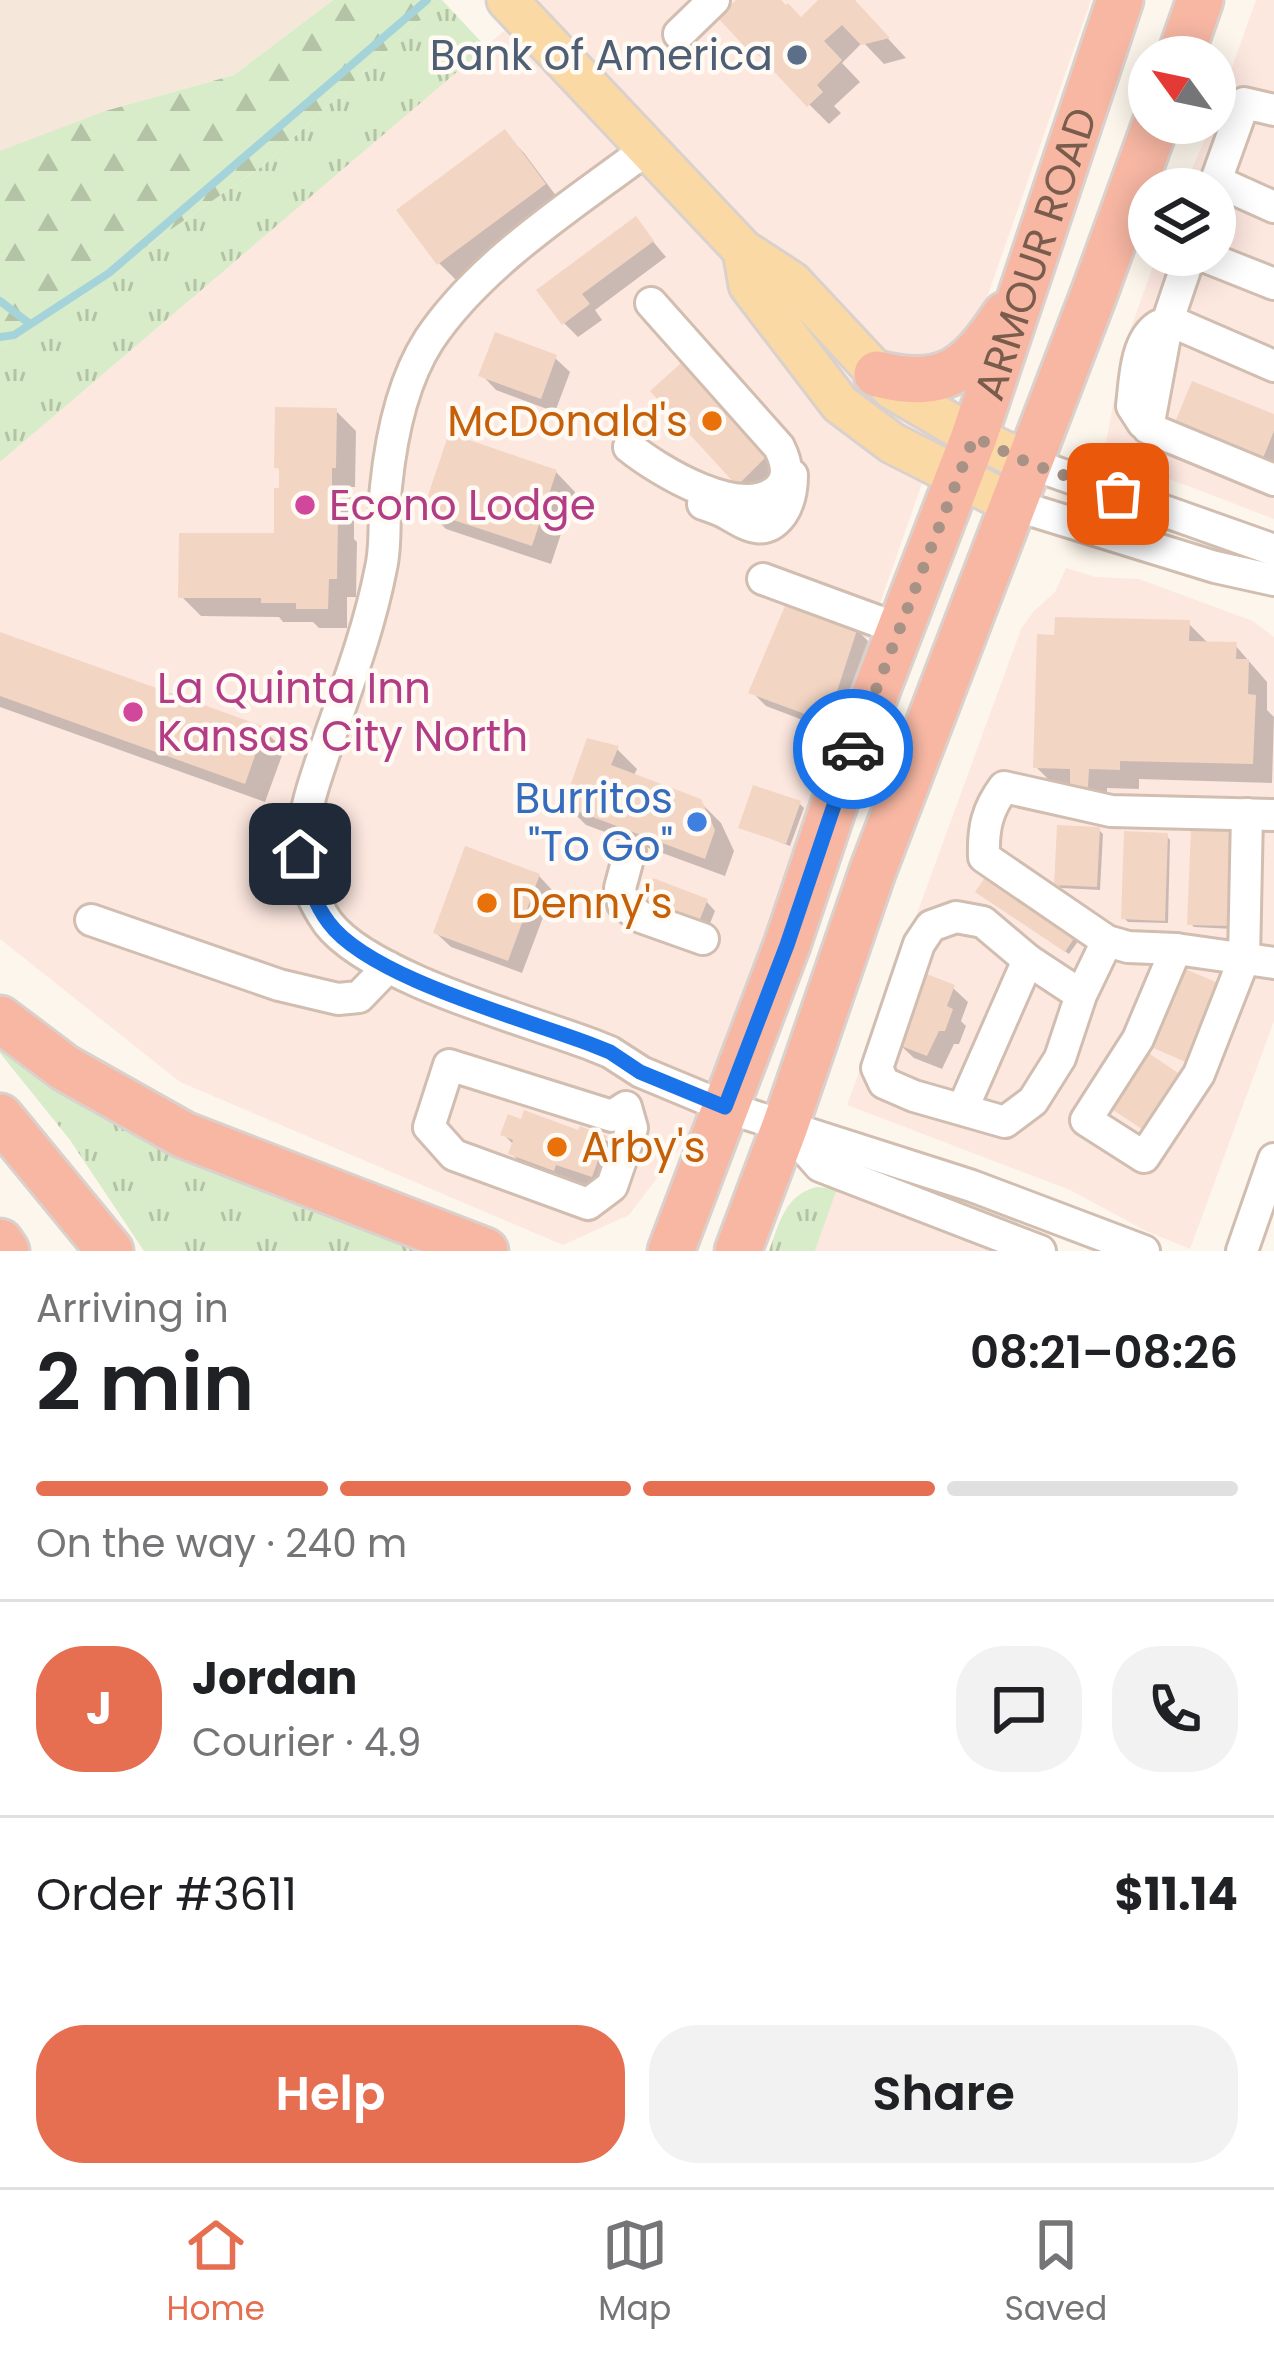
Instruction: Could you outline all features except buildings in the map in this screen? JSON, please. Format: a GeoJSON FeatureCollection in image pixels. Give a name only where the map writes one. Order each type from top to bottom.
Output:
{"type":"FeatureCollection","features":[{"type":"Feature","properties":{"kind":"highway","name":"ARMOUR ROAD"},"geometry":{"type":"LineString","coordinates":[[670,1250],[965,457],[1120,0]]}},
{"type":"Feature","properties":{"kind":"highway","name":"ARMOUR ROAD"},"geometry":{"type":"LineString","coordinates":[[738,1251],[873,870],[1148,144]]}},
{"type":"Feature","properties":{"kind":"highway"},"geometry":{"type":"LineString","coordinates":[[877,374],[920,382],[951,372],[976,356],[1026,282]]}},
{"type":"Feature","properties":{"kind":"highway"},"geometry":{"type":"LineString","coordinates":[[0,1019],[65,1068],[184,1135],[485,1251]]}},
{"type":"Feature","properties":{"kind":"highway"},"geometry":{"type":"LineString","coordinates":[[0,1117],[110,1251]]}},
{"type":"Feature","properties":{"kind":"highway"},"geometry":{"type":"LineString","coordinates":[[0,1242],[6,1251]]}},
{"type":"Feature","properties":{"kind":"main road"},"geometry":{"type":"LineString","coordinates":[[513,2],[742,250],[792,282],[877,374],[1014,506]]}},
{"type":"Feature","properties":{"kind":"main road"},"geometry":{"type":"LineString","coordinates":[[742,250],[749,284],[840,404],[892,442],[965,457],[1029,463]]}},
{"type":"Feature","properties":{"kind":"street"},"geometry":{"type":"LineString","coordinates":[[679,34],[714,0]]}},
{"type":"Feature","properties":{"kind":"street"},"geometry":{"type":"LineString","coordinates":[[1221,168],[1244,104],[1274,110]]}},
{"type":"Feature","properties":{"kind":"street"},"geometry":{"type":"LineString","coordinates":[[647,149],[476,285],[429,340],[405,389],[386,487],[383,562],[368,626],[305,811],[300,854],[311,893],[330,925],[355,949],[388,967],[610,1052],[640,1072],[725,1107],[972,1186],[1144,1251]]}},
{"type":"Feature","properties":{"kind":"street"},"geometry":{"type":"LineString","coordinates":[[1236,193],[1274,207]]}},
{"type":"Feature","properties":{"kind":"street"},"geometry":{"type":"LineString","coordinates":[[1236,269],[1274,284]]}},
{"type":"Feature","properties":{"kind":"street"},"geometry":{"type":"LineString","coordinates":[[1183,276],[1168,320],[1148,428],[1274,480]]}},
{"type":"Feature","properties":{"kind":"street"},"geometry":{"type":"LineString","coordinates":[[629,447],[675,478],[745,500],[763,498],[783,483],[786,460],[779,446],[651,303]]}},
{"type":"Feature","properties":{"kind":"street"},"geometry":{"type":"LineString","coordinates":[[1168,320],[1274,366]]}},
{"type":"Feature","properties":{"kind":"street"},"geometry":{"type":"LineString","coordinates":[[1029,463],[1274,550]]}},
{"type":"Feature","properties":{"kind":"street"},"geometry":{"type":"LineString","coordinates":[[1014,506],[1215,567],[1274,580]]}},
{"type":"Feature","properties":{"kind":"street"},"geometry":{"type":"LineString","coordinates":[[1215,567],[1274,601]]}},
{"type":"Feature","properties":{"kind":"street"},"geometry":{"type":"LineString","coordinates":[[763,578],[899,629]]}},
{"type":"Feature","properties":{"kind":"street"},"geometry":{"type":"LineString","coordinates":[[1176,949],[1138,1040],[1086,1120],[1144,1157],[1199,1074],[1259,961],[1260,814],[1111,811],[1004,787],[991,804],[983,829],[984,857],[1107,940],[1128,947],[1176,949],[1259,961]]}},
{"type":"Feature","properties":{"kind":"street"},"geometry":{"type":"LineString","coordinates":[[630,851],[620,888],[623,904],[641,916],[704,940]]}},
{"type":"Feature","properties":{"kind":"street"},"geometry":{"type":"LineString","coordinates":[[1081,994],[1028,960],[983,922],[956,917],[932,926],[919,944],[878,1068],[884,1083],[1005,1122],[1033,1101],[1060,1058],[1081,994],[1107,940]]}},
{"type":"Feature","properties":{"kind":"street"},"geometry":{"type":"LineString","coordinates":[[91,920],[279,985],[338,999],[359,998],[388,967]]}},
{"type":"Feature","properties":{"kind":"street"},"geometry":{"type":"LineString","coordinates":[[963,1108],[1028,960]]}},
{"type":"Feature","properties":{"kind":"street"},"geometry":{"type":"LineString","coordinates":[[448,1065],[612,1117],[626,1107],[632,1128],[612,1186],[588,1204],[454,1155],[429,1127],[448,1065]]}},
{"type":"Feature","properties":{"kind":"street"},"geometry":{"type":"LineString","coordinates":[[784,1126],[820,1166],[1040,1251]]}},
{"type":"Feature","properties":{"kind":"street"},"geometry":{"type":"LineString","coordinates":[[1242,1251],[1274,1159]]}},
{"type":"Feature","properties":{"kind":"shaded area"},"geometry":{"type":"Polygon","coordinates":[[[0,0],[333,0],[234,75],[105,111],[0,152],[0,0]]]}},
{"type":"Feature","properties":{"kind":"shaded area"},"geometry":{"type":"Polygon","coordinates":[[[540,0],[1091,0],[698,1124],[629,1215],[563,1245],[180,1082],[0,939],[0,462],[540,0]]]}},
{"type":"Feature","properties":{"kind":"shaded area"},"geometry":{"type":"Polygon","coordinates":[[[1256,0],[1274,0],[1274,519],[1104,454],[1123,350],[1149,276],[1236,276],[1236,168],[1192,168],[1203,144],[1236,144],[1236,56],[1256,0]]]}},
{"type":"Feature","properties":{"kind":"shaded area"},"geometry":{"type":"Polygon","coordinates":[[[1066,568],[1096,577],[1139,579],[1253,621],[1274,637],[1274,1021],[1190,1249],[1070,1190],[847,1105],[1021,629],[1055,592],[1066,568]]]}},
{"type":"Feature","properties":{"kind":"shaded area"},"geometry":{"type":"Polygon","coordinates":[[[837,1189],[966,1236],[996,1251],[815,1251],[837,1189]]]}},
{"type":"Feature","properties":{"kind":"green space"},"geometry":{"type":"Polygon","coordinates":[[[333,0],[442,0],[264,165],[0,348],[0,151],[105,111],[234,75],[333,0]]]}},
{"type":"Feature","properties":{"kind":"green space"},"geometry":{"type":"Polygon","coordinates":[[[442,0],[486,47],[0,462],[0,348],[264,165],[442,0]]]}},
{"type":"Feature","properties":{"kind":"green space"},"geometry":{"type":"Polygon","coordinates":[[[0,1035],[449,1251],[144,1251],[70,1140],[0,1053],[0,1035]]]}},
{"type":"Feature","properties":{"kind":"green space"},"geometry":{"type":"Polygon","coordinates":[[[817,1187],[837,1189],[815,1251],[769,1251],[790,1203],[817,1187]]]}},
{"type":"Feature","properties":{"kind":"waterway"},"geometry":{"type":"LineString","coordinates":[[0,337],[14,335],[109,273],[427,0]]}},
{"type":"Feature","properties":{"kind":"waterway"},"geometry":{"type":"LineString","coordinates":[[0,301],[30,324]]}},
{"type":"Feature","properties":{"kind":"way so far"},"geometry":{"type":"LineString","coordinates":[[853,749],[974,437],[1029,463],[1118,494]]}},
{"type":"Feature","properties":{"kind":"place","name":"Bank of America"},"geometry":{"type":"Point","coordinates":[797,55]}},
{"type":"Feature","properties":{"kind":"place","name":"McDonald's"},"geometry":{"type":"Point","coordinates":[712,421]}},
{"type":"Feature","properties":{"kind":"place","name":"Econo Lodge"},"geometry":{"type":"Point","coordinates":[305,505]}},
{"type":"Feature","properties":{"kind":"place","name":"La Quinta Inn Kansas City North"},"geometry":{"type":"Point","coordinates":[133,712]}},
{"type":"Feature","properties":{"kind":"place","name":"Burritos \"To Go\""},"geometry":{"type":"Point","coordinates":[697,822]}},
{"type":"Feature","properties":{"kind":"place","name":"Denny's"},"geometry":{"type":"Point","coordinates":[487,903]}},
{"type":"Feature","properties":{"kind":"place","name":"Arby's"},"geometry":{"type":"Point","coordinates":[557,1147]}},
{"type":"Feature","properties":{"kind":"route"},"geometry":{"type":"LineString","coordinates":[[300,854],[311,893],[330,925],[355,949],[410,978],[610,1052],[640,1072],[725,1107],[787,945],[853,749]]}}]}
